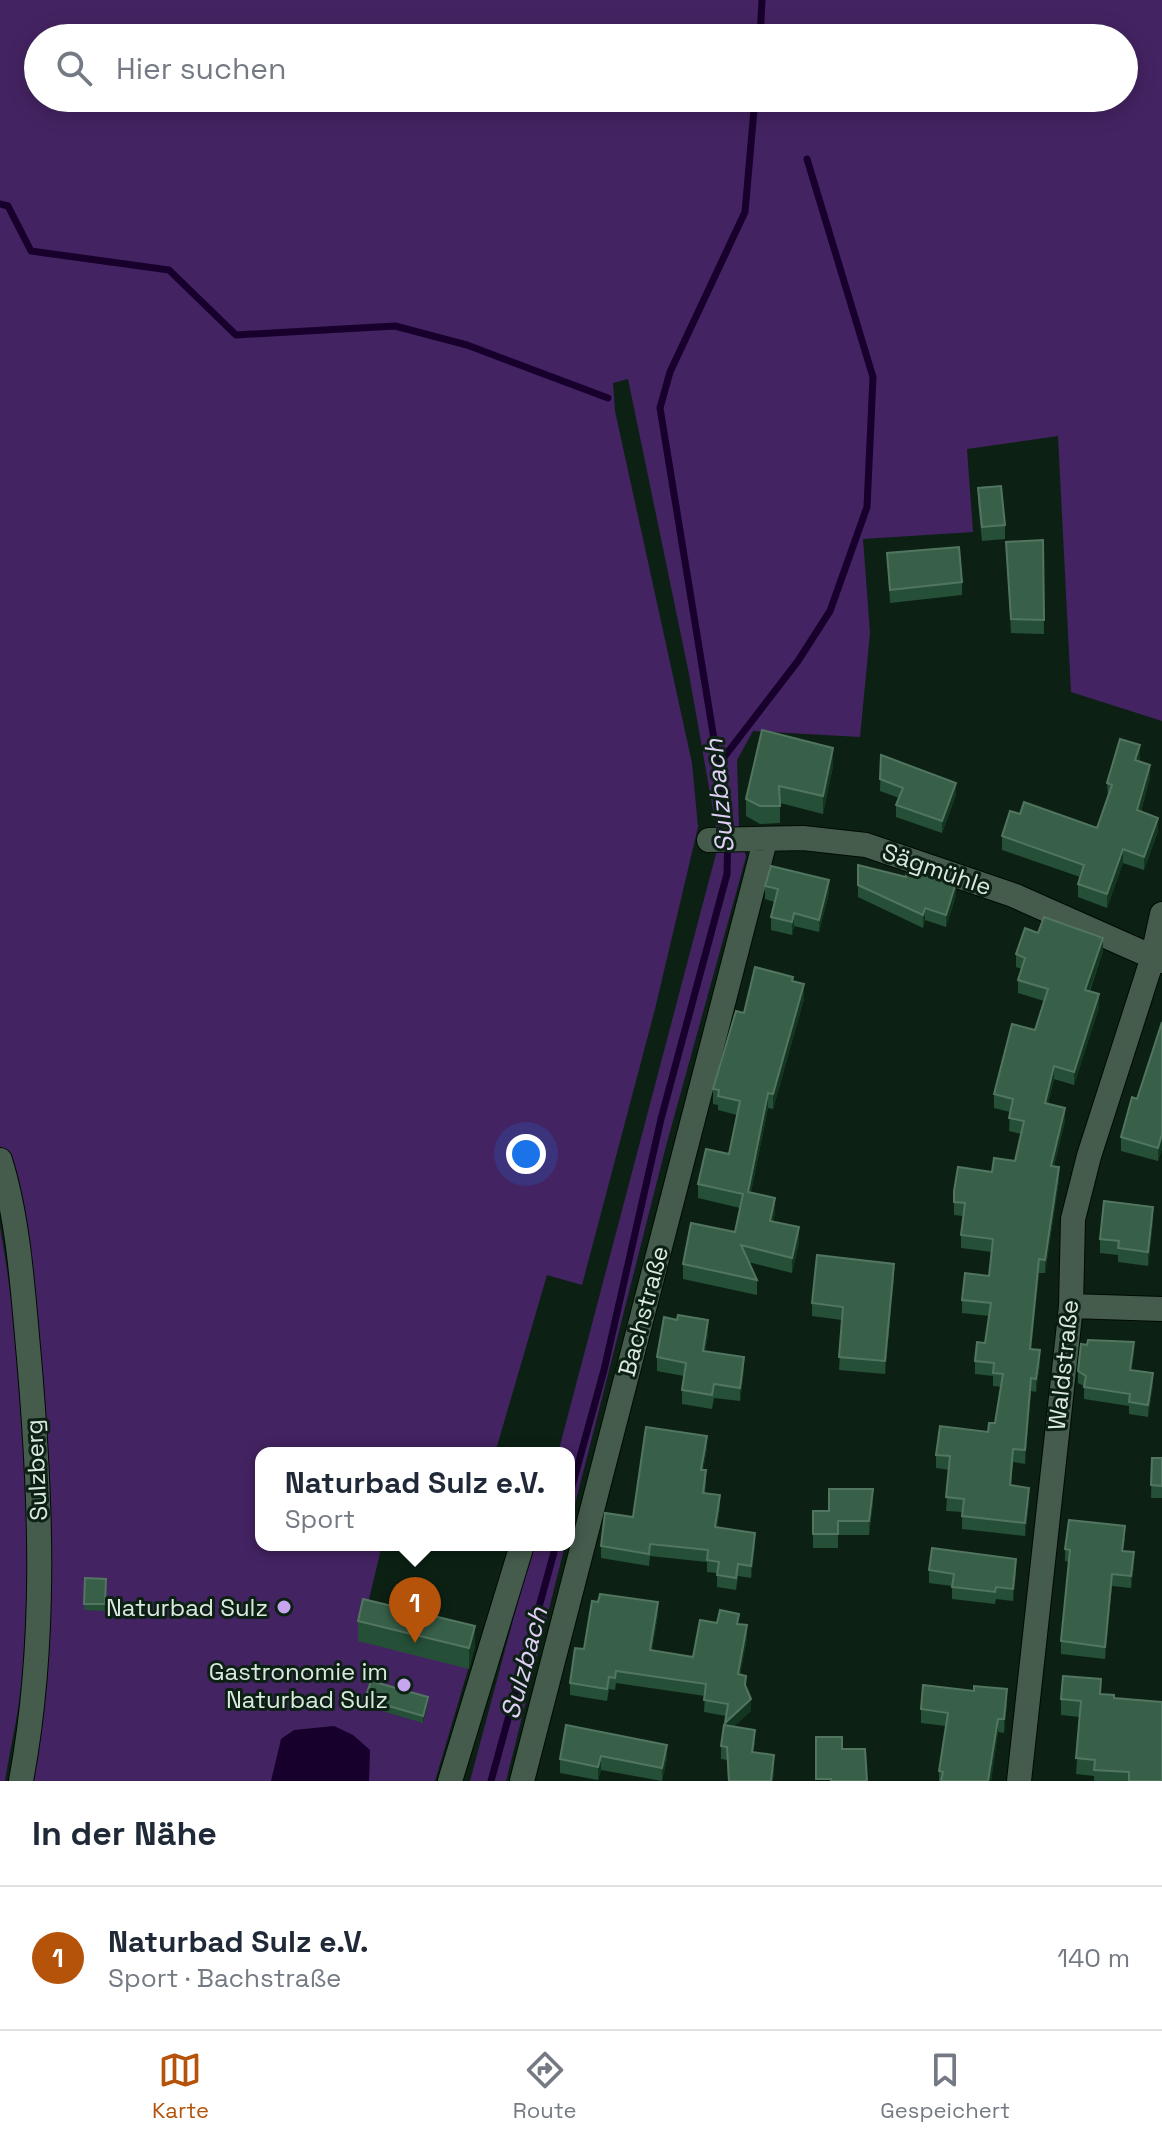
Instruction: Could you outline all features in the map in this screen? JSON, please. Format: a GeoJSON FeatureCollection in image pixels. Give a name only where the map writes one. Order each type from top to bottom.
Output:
{"type":"FeatureCollection","features":[{"type":"Feature","properties":{"kind":"street","name":"Sägmühle"},"geometry":{"type":"LineString","coordinates":[[715,839],[803,838],[866,845],[1013,895],[1157,960]]}},
{"type":"Feature","properties":{"kind":"street","name":"Bachstraße"},"geometry":{"type":"LineString","coordinates":[[522,1781],[756,839]]}},
{"type":"Feature","properties":{"kind":"street","name":"Waldstraße"},"geometry":{"type":"LineString","coordinates":[[1019,1781],[1071,1306],[1073,1219],[1089,1156],[1157,960],[1162,914]]}},
{"type":"Feature","properties":{"kind":"street","name":"Sulzberg"},"geometry":{"type":"LineString","coordinates":[[0,1160],[23,1287],[40,1486],[39,1618],[29,1740],[21,1781]]}},
{"type":"Feature","properties":{"kind":"street"},"geometry":{"type":"LineString","coordinates":[[1071,1306],[1162,1309]]}},
{"type":"Feature","properties":{"kind":"street"},"geometry":{"type":"LineString","coordinates":[[450,1781],[520,1551]]}},
{"type":"Feature","properties":{"kind":"shaded area"},"geometry":{"type":"Polygon","coordinates":[[[0,0],[1162,0],[1162,721],[1071,692],[1058,436],[967,449],[973,532],[863,539],[870,633],[860,737],[753,731],[737,760],[739,827],[716,827],[689,674],[628,379],[613,383],[615,411],[692,763],[698,827],[655,1009],[582,1285],[547,1275],[497,1447],[255,1447],[255,1551],[381,1551],[364,1620],[475,1646],[435,1781],[32,1781],[39,1741],[14,1192],[0,1146],[0,0]]]}},
{"type":"Feature","properties":{"kind":"shaded area"},"geometry":{"type":"Polygon","coordinates":[[[744,849],[746,857],[666,1146],[575,1504],[575,1447],[560,1447],[717,850],[744,849]]]}},
{"type":"Feature","properties":{"kind":"shaded area"},"geometry":{"type":"Polygon","coordinates":[[[0,1227],[16,1336],[27,1501],[22,1680],[5,1781],[0,1781],[0,1227]]]}},
{"type":"Feature","properties":{"kind":"shaded area"},"geometry":{"type":"Polygon","coordinates":[[[531,1551],[564,1551],[506,1781],[470,1781],[531,1551]]]}},
{"type":"Feature","properties":{"kind":"shaded area"},"geometry":{"type":"Polygon","coordinates":[[[334,1726],[353,1735],[370,1750],[369,1781],[271,1781],[281,1739],[294,1730],[334,1726]]]}},
{"type":"Feature","properties":{"kind":"building"},"geometry":{"type":"Polygon","coordinates":[[[1001,486],[1005,525],[982,527],[978,488],[1001,486]]]}},
{"type":"Feature","properties":{"kind":"building"},"geometry":{"type":"Polygon","coordinates":[[[1043,540],[1044,620],[1011,619],[1006,542],[1043,540]]]}},
{"type":"Feature","properties":{"kind":"building"},"geometry":{"type":"Polygon","coordinates":[[[959,547],[962,582],[890,590],[887,553],[959,547]]]}},
{"type":"Feature","properties":{"kind":"building"},"geometry":{"type":"Polygon","coordinates":[[[762,730],[833,748],[823,796],[779,786],[780,806],[760,806],[746,799],[762,730]]]}},
{"type":"Feature","properties":{"kind":"building"},"geometry":{"type":"Polygon","coordinates":[[[1120,739],[1140,745],[1135,760],[1150,765],[1137,810],[1158,818],[1144,857],[1123,849],[1107,894],[1078,884],[1084,865],[1002,836],[1010,811],[1020,814],[1024,802],[1097,828],[1112,785],[1107,783],[1120,739]]]}},
{"type":"Feature","properties":{"kind":"building"},"geometry":{"type":"Polygon","coordinates":[[[881,755],[956,783],[942,821],[896,805],[903,788],[880,779],[881,755]]]}},
{"type":"Feature","properties":{"kind":"building"},"geometry":{"type":"Polygon","coordinates":[[[858,865],[906,877],[908,868],[956,883],[946,915],[925,908],[923,915],[858,885],[858,865]]]}},
{"type":"Feature","properties":{"kind":"building"},"geometry":{"type":"Polygon","coordinates":[[[771,866],[829,880],[819,920],[794,913],[792,922],[771,917],[778,889],[765,886],[771,866]]]}},
{"type":"Feature","properties":{"kind":"building"},"geometry":{"type":"Polygon","coordinates":[[[1044,917],[1103,938],[1085,990],[1099,994],[1074,1072],[1054,1066],[1045,1103],[1065,1108],[1051,1166],[1059,1167],[1045,1260],[1039,1259],[1030,1349],[1040,1350],[1036,1379],[1031,1378],[1025,1450],[1013,1449],[1010,1485],[1029,1488],[1025,1523],[962,1516],[964,1499],[946,1497],[950,1456],[936,1455],[940,1426],[988,1432],[989,1423],[995,1423],[1003,1374],[993,1373],[994,1363],[975,1361],[977,1342],[985,1343],[991,1303],[962,1300],[965,1273],[989,1276],[993,1239],[961,1235],[965,1203],[954,1202],[954,1191],[958,1167],[992,1172],[994,1158],[1015,1161],[1024,1121],[1009,1118],[1013,1099],[994,1094],[1012,1024],[1035,1030],[1048,989],[1018,980],[1025,958],[1016,954],[1025,928],[1038,933],[1044,917]]]}},
{"type":"Feature","properties":{"kind":"building"},"geometry":{"type":"Polygon","coordinates":[[[755,967],[793,977],[792,981],[804,984],[773,1094],[768,1093],[748,1192],[775,1198],[770,1221],[799,1227],[792,1258],[741,1245],[757,1280],[683,1264],[691,1223],[735,1232],[743,1194],[698,1184],[706,1149],[729,1154],[740,1101],[718,1096],[719,1090],[713,1089],[736,1011],[744,1013],[755,967]]]}},
{"type":"Feature","properties":{"kind":"building"},"geometry":{"type":"Polygon","coordinates":[[[1162,1022],[1162,1134],[1158,1148],[1121,1137],[1132,1097],[1137,1099],[1162,1022]]]}},
{"type":"Feature","properties":{"kind":"building"},"geometry":{"type":"Polygon","coordinates":[[[1104,1201],[1153,1207],[1148,1252],[1118,1248],[1119,1241],[1100,1239],[1104,1201]]]}},
{"type":"Feature","properties":{"kind":"building"},"geometry":{"type":"Polygon","coordinates":[[[817,1255],[894,1264],[885,1361],[839,1357],[843,1307],[812,1303],[817,1255]]]}},
{"type":"Feature","properties":{"kind":"building"},"geometry":{"type":"Polygon","coordinates":[[[678,1315],[708,1320],[703,1351],[744,1357],[740,1388],[714,1384],[712,1395],[682,1390],[686,1363],[657,1357],[664,1317],[677,1320],[678,1315]]]}},
{"type":"Feature","properties":{"kind":"building"},"geometry":{"type":"Polygon","coordinates":[[[1088,1340],[1134,1342],[1130,1370],[1153,1373],[1148,1405],[1129,1402],[1130,1394],[1084,1387],[1086,1376],[1078,1371],[1081,1344],[1087,1345],[1088,1340]]]}},
{"type":"Feature","properties":{"kind":"building"},"geometry":{"type":"Polygon","coordinates":[[[646,1427],[707,1436],[701,1470],[706,1470],[703,1493],[720,1495],[715,1527],[755,1533],[751,1566],[738,1564],[736,1578],[717,1575],[719,1562],[707,1560],[708,1550],[650,1544],[649,1554],[601,1546],[605,1513],[633,1517],[646,1427]]]}},
{"type":"Feature","properties":{"kind":"building"},"geometry":{"type":"Polygon","coordinates":[[[1152,1458],[1162,1458],[1162,1486],[1151,1485],[1152,1458]]]}},
{"type":"Feature","properties":{"kind":"building"},"geometry":{"type":"Polygon","coordinates":[[[829,1489],[873,1489],[869,1521],[838,1521],[838,1534],[813,1534],[813,1511],[829,1511],[829,1489]]]}},
{"type":"Feature","properties":{"kind":"building"},"geometry":{"type":"Polygon","coordinates":[[[1069,1520],[1125,1526],[1122,1551],[1134,1552],[1131,1576],[1112,1574],[1105,1647],[1061,1641],[1070,1550],[1065,1549],[1069,1520]]]}},
{"type":"Feature","properties":{"kind":"building"},"geometry":{"type":"Polygon","coordinates":[[[932,1548],[1016,1559],[1013,1589],[996,1587],[995,1592],[952,1587],[954,1574],[929,1570],[932,1548]]]}},
{"type":"Feature","properties":{"kind":"building"},"geometry":{"type":"Polygon","coordinates":[[[85,1578],[106,1579],[105,1604],[84,1604],[85,1578]]]}},
{"type":"Feature","properties":{"kind":"building"},"geometry":{"type":"Polygon","coordinates":[[[600,1594],[658,1602],[650,1650],[693,1657],[700,1620],[717,1623],[720,1610],[739,1614],[737,1624],[747,1625],[738,1674],[746,1676],[745,1685],[751,1699],[725,1723],[728,1704],[704,1700],[706,1684],[616,1671],[615,1678],[609,1677],[607,1689],[570,1683],[575,1648],[584,1649],[592,1601],[598,1602],[600,1594]]]}},
{"type":"Feature","properties":{"kind":"building"},"geometry":{"type":"Polygon","coordinates":[[[363,1599],[475,1626],[469,1648],[358,1621],[363,1599]]]}},
{"type":"Feature","properties":{"kind":"building"},"geometry":{"type":"Polygon","coordinates":[[[1063,1676],[1101,1679],[1100,1694],[1114,1695],[1114,1698],[1162,1702],[1162,1781],[1129,1781],[1129,1772],[1094,1770],[1095,1760],[1076,1758],[1081,1701],[1061,1699],[1063,1676]]]}},
{"type":"Feature","properties":{"kind":"building"},"geometry":{"type":"Polygon","coordinates":[[[371,1681],[428,1697],[423,1716],[365,1699],[371,1681]]]}},
{"type":"Feature","properties":{"kind":"building"},"geometry":{"type":"Polygon","coordinates":[[[923,1685],[974,1691],[974,1686],[1007,1689],[1004,1719],[998,1719],[988,1781],[941,1781],[943,1772],[939,1771],[948,1713],[921,1709],[923,1685]]]}},
{"type":"Feature","properties":{"kind":"building"},"geometry":{"type":"Polygon","coordinates":[[[566,1725],[667,1745],[662,1768],[601,1756],[598,1767],[560,1759],[566,1725]]]}},
{"type":"Feature","properties":{"kind":"building"},"geometry":{"type":"Polygon","coordinates":[[[724,1725],[755,1730],[752,1752],[774,1755],[771,1781],[729,1781],[727,1747],[721,1746],[724,1725]]]}},
{"type":"Feature","properties":{"kind":"building"},"geometry":{"type":"Polygon","coordinates":[[[816,1737],[842,1737],[842,1749],[865,1749],[867,1781],[816,1779],[816,1737]]]}},
{"type":"Feature","properties":{"kind":"waterway","name":"Sulzbach"},"geometry":{"type":"LineString","coordinates":[[761,24],[762,0]]}},
{"type":"Feature","properties":{"kind":"waterway","name":"Sulzbach"},"geometry":{"type":"LineString","coordinates":[[575,1475],[604,1370],[661,1119],[727,874],[728,825],[660,408],[670,372],[745,212],[754,112]]}},
{"type":"Feature","properties":{"kind":"waterway"},"geometry":{"type":"LineString","coordinates":[[718,765],[798,661],[830,611],[867,507],[873,377],[807,159]]}},
{"type":"Feature","properties":{"kind":"waterway"},"geometry":{"type":"LineString","coordinates":[[0,204],[8,206],[31,251],[169,270],[236,335],[395,326],[467,345],[608,398]]}},
{"type":"Feature","properties":{"kind":"waterway","name":"Sulzbach"},"geometry":{"type":"LineString","coordinates":[[491,1781],[554,1551]]}},
{"type":"Feature","properties":{"kind":"place","name":"Naturbad Sulz"},"geometry":{"type":"Point","coordinates":[284,1607]}},
{"type":"Feature","properties":{"kind":"place","name":"Naturbad Sulz e.V."},"geometry":{"type":"Point","coordinates":[415,1643]}},
{"type":"Feature","properties":{"kind":"place","name":"Gastronomie im Naturbad Sulz"},"geometry":{"type":"Point","coordinates":[404,1685]}}]}
